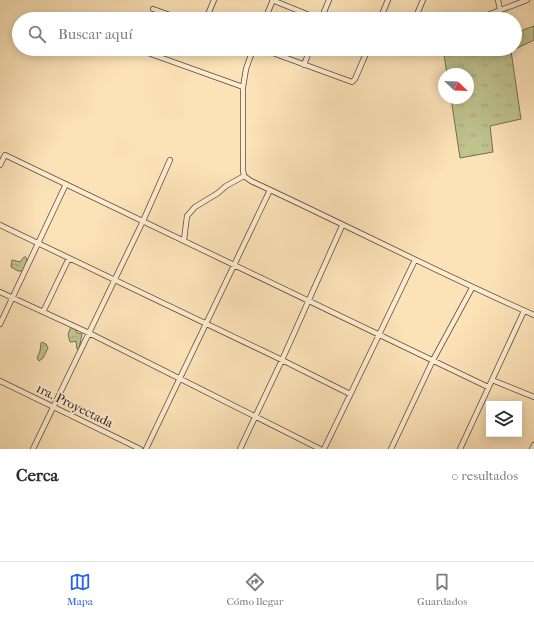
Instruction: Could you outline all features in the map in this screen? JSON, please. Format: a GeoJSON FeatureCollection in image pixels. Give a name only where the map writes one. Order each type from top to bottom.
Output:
{"type":"FeatureCollection","features":[{"type":"Feature","properties":{"kind":"street"},"geometry":{"type":"LineString","coordinates":[[209,12],[214,0]]}},
{"type":"Feature","properties":{"kind":"street"},"geometry":{"type":"LineString","coordinates":[[268,12],[273,0],[303,12]]}},
{"type":"Feature","properties":{"kind":"street"},"geometry":{"type":"LineString","coordinates":[[323,12],[329,0]]}},
{"type":"Feature","properties":{"kind":"street"},"geometry":{"type":"LineString","coordinates":[[383,12],[388,0]]}},
{"type":"Feature","properties":{"kind":"street"},"geometry":{"type":"LineString","coordinates":[[418,12],[423,0]]}},
{"type":"Feature","properties":{"kind":"street"},"geometry":{"type":"LineString","coordinates":[[498,0],[500,10]]}},
{"type":"Feature","properties":{"kind":"street"},"geometry":{"type":"LineString","coordinates":[[495,12],[527,0]]}},
{"type":"Feature","properties":{"kind":"street"},"geometry":{"type":"LineString","coordinates":[[153,9],[161,12]]}},
{"type":"Feature","properties":{"kind":"street"},"geometry":{"type":"LineString","coordinates":[[158,56],[244,87]]}},
{"type":"Feature","properties":{"kind":"street"},"geometry":{"type":"LineString","coordinates":[[244,176],[244,87],[246,69],[251,56]]}},
{"type":"Feature","properties":{"kind":"street"},"geometry":{"type":"LineString","coordinates":[[280,56],[352,82],[355,79],[365,56]]}},
{"type":"Feature","properties":{"kind":"street"},"geometry":{"type":"LineString","coordinates":[[304,65],[307,56]]}},
{"type":"Feature","properties":{"kind":"street"},"geometry":{"type":"LineString","coordinates":[[0,165],[5,155],[488,387]]}},
{"type":"Feature","properties":{"kind":"street"},"geometry":{"type":"LineString","coordinates":[[33,449],[143,221],[170,160]]}},
{"type":"Feature","properties":{"kind":"street"},"geometry":{"type":"LineString","coordinates":[[244,176],[342,226],[534,316]]}},
{"type":"Feature","properties":{"kind":"street"},"geometry":{"type":"LineString","coordinates":[[184,240],[187,216],[195,208],[226,186],[244,176]]}},
{"type":"Feature","properties":{"kind":"street"},"geometry":{"type":"LineString","coordinates":[[0,324],[66,184]]}},
{"type":"Feature","properties":{"kind":"street"},"geometry":{"type":"LineString","coordinates":[[146,449],[270,190]]}},
{"type":"Feature","properties":{"kind":"street"},"geometry":{"type":"LineString","coordinates":[[0,225],[206,323],[350,394]]}},
{"type":"Feature","properties":{"kind":"street"},"geometry":{"type":"LineString","coordinates":[[240,449],[342,226]]}},
{"type":"Feature","properties":{"kind":"street"},"geometry":{"type":"LineString","coordinates":[[43,312],[69,258]]}},
{"type":"Feature","properties":{"kind":"street"},"geometry":{"type":"LineString","coordinates":[[324,449],[415,260]]}},
{"type":"Feature","properties":{"kind":"street"},"geometry":{"type":"LineString","coordinates":[[391,449],[433,360],[472,288]]}},
{"type":"Feature","properties":{"kind":"street"},"geometry":{"type":"LineString","coordinates":[[0,292],[88,333],[320,449]]}},
{"type":"Feature","properties":{"kind":"street"},"geometry":{"type":"LineString","coordinates":[[460,449],[524,311]]}},
{"type":"Feature","properties":{"kind":"street"},"geometry":{"type":"LineString","coordinates":[[492,380],[534,397]]}},
{"type":"Feature","properties":{"kind":"street","name":"1ra. Proyectada"},"geometry":{"type":"LineString","coordinates":[[0,381],[140,449]]}},
{"type":"Feature","properties":{"kind":"street"},"geometry":{"type":"LineString","coordinates":[[532,449],[534,445]]}},
{"type":"Feature","properties":{"kind":"green space"},"geometry":{"type":"Polygon","coordinates":[[[534,26],[534,40],[522,46],[522,30],[534,26]]]}},
{"type":"Feature","properties":{"kind":"green space"},"geometry":{"type":"Polygon","coordinates":[[[444,56],[512,56],[521,119],[490,126],[493,152],[460,158],[452,104],[474,104],[474,68],[446,68],[444,56]]]}},
{"type":"Feature","properties":{"kind":"green space"},"geometry":{"type":"Polygon","coordinates":[[[24,257],[26,257],[27,261],[23,271],[18,271],[11,267],[12,260],[20,262],[24,257]]]}},
{"type":"Feature","properties":{"kind":"green space"},"geometry":{"type":"Polygon","coordinates":[[[71,327],[75,327],[77,333],[82,334],[79,349],[77,349],[76,341],[70,342],[68,334],[71,327]]]}},
{"type":"Feature","properties":{"kind":"green space"},"geometry":{"type":"Polygon","coordinates":[[[42,342],[46,344],[48,348],[43,358],[39,361],[37,358],[42,342]]]}}]}
